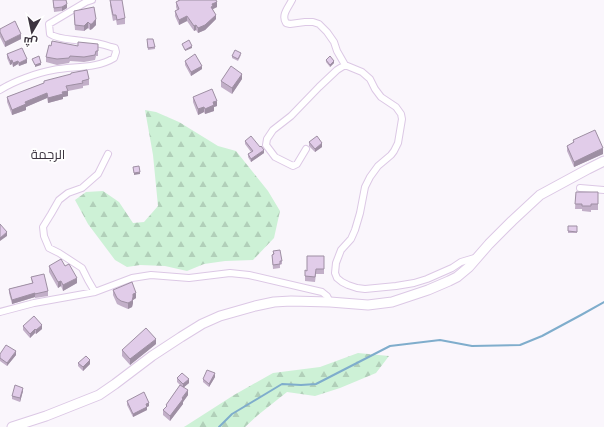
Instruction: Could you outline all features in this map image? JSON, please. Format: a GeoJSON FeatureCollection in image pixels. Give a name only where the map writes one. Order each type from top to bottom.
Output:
{"type":"FeatureCollection","features":[{"type":"Feature","properties":{"kind":"main road"},"geometry":{"type":"LineString","coordinates":[[12,427],[46,416],[99,395],[116,384],[152,356],[181,337],[202,324],[220,316],[274,302],[330,302],[368,305],[392,302],[449,282],[469,268],[512,221],[540,195],[604,162]]}},
{"type":"Feature","properties":{"kind":"street"},"geometry":{"type":"LineString","coordinates":[[0,90],[41,73],[105,63],[114,58],[116,55],[114,48],[82,40],[61,38],[50,34],[49,24],[92,0]]}},
{"type":"Feature","properties":{"kind":"street"},"geometry":{"type":"LineString","coordinates":[[292,0],[284,16],[286,23],[312,22],[319,24],[334,42],[345,65],[362,72],[370,79],[381,97],[396,107],[401,114],[402,119],[398,143],[394,151],[378,166],[364,187],[360,213],[355,230],[351,240],[341,250],[336,263],[335,273],[337,278],[342,282],[357,288],[365,289],[396,286],[427,279],[452,268],[461,262],[478,257]]}},
{"type":"Feature","properties":{"kind":"street"},"geometry":{"type":"LineString","coordinates":[[306,149],[298,164],[293,166],[275,157],[266,145],[267,139],[273,130],[291,116],[337,70],[345,65]]}},
{"type":"Feature","properties":{"kind":"street"},"geometry":{"type":"LineString","coordinates":[[95,292],[82,268],[49,248],[44,236],[43,227],[59,200],[68,193],[82,188],[98,174],[108,154]]}},
{"type":"Feature","properties":{"kind":"street"},"geometry":{"type":"LineString","coordinates":[[580,188],[604,190]]}},
{"type":"Feature","properties":{"kind":"street"},"geometry":{"type":"LineString","coordinates":[[0,312],[34,303],[95,292],[132,278],[157,275],[189,278],[230,273],[249,275],[322,292],[327,296],[330,302]]}},
{"type":"Feature","properties":{"kind":"green space"},"geometry":{"type":"Polygon","coordinates":[[[145,110],[156,112],[179,122],[218,146],[236,151],[268,191],[280,211],[274,238],[253,260],[225,261],[204,264],[187,271],[165,266],[140,265],[127,267],[115,260],[88,224],[75,200],[86,192],[103,191],[119,202],[133,223],[144,222],[158,206],[153,155],[145,110]]]}},
{"type":"Feature","properties":{"kind":"green space"},"geometry":{"type":"Polygon","coordinates":[[[358,353],[389,356],[376,373],[340,388],[315,396],[287,392],[245,427],[184,427],[234,395],[273,373],[320,367],[358,353]]]}},
{"type":"Feature","properties":{"kind":"building"},"geometry":{"type":"Polygon","coordinates":[[[53,0],[66,0],[67,4],[62,7],[54,8],[53,0]]]}},
{"type":"Feature","properties":{"kind":"building"},"geometry":{"type":"Polygon","coordinates":[[[110,0],[122,0],[125,18],[117,20],[116,15],[113,15],[110,0]]]}},
{"type":"Feature","properties":{"kind":"building"},"geometry":{"type":"Polygon","coordinates":[[[180,0],[216,0],[217,2],[212,4],[213,6],[211,7],[216,15],[205,25],[198,28],[196,25],[194,26],[187,16],[179,20],[175,11],[179,9],[176,2],[180,0]]]}},
{"type":"Feature","properties":{"kind":"building"},"geometry":{"type":"Polygon","coordinates":[[[94,7],[96,19],[92,24],[88,22],[84,26],[75,25],[74,11],[94,7]]]}},
{"type":"Feature","properties":{"kind":"building"},"geometry":{"type":"Polygon","coordinates":[[[15,21],[21,34],[5,42],[0,29],[15,21]]]}},
{"type":"Feature","properties":{"kind":"building"},"geometry":{"type":"Polygon","coordinates":[[[147,39],[153,39],[155,47],[148,48],[147,39]]]}},
{"type":"Feature","properties":{"kind":"building"},"geometry":{"type":"Polygon","coordinates":[[[189,40],[192,46],[185,50],[182,44],[189,40]]]}},
{"type":"Feature","properties":{"kind":"building"},"geometry":{"type":"Polygon","coordinates":[[[52,41],[78,46],[78,42],[98,44],[98,51],[96,51],[95,55],[84,57],[70,56],[69,58],[57,59],[46,57],[49,45],[51,46],[52,41]]]}},
{"type":"Feature","properties":{"kind":"building"},"geometry":{"type":"Polygon","coordinates":[[[22,48],[27,59],[19,63],[18,61],[13,63],[12,60],[10,61],[7,54],[22,48]]]}},
{"type":"Feature","properties":{"kind":"building"},"geometry":{"type":"Polygon","coordinates":[[[235,50],[241,53],[238,59],[232,56],[235,50]]]}},
{"type":"Feature","properties":{"kind":"building"},"geometry":{"type":"Polygon","coordinates":[[[195,54],[202,66],[191,72],[185,61],[195,54]]]}},
{"type":"Feature","properties":{"kind":"building"},"geometry":{"type":"Polygon","coordinates":[[[39,56],[41,63],[35,65],[32,59],[39,56]]]}},
{"type":"Feature","properties":{"kind":"building"},"geometry":{"type":"Polygon","coordinates":[[[330,56],[334,61],[330,65],[326,60],[330,56]]]}},
{"type":"Feature","properties":{"kind":"building"},"geometry":{"type":"Polygon","coordinates":[[[231,66],[242,74],[232,88],[221,81],[231,66]]]}},
{"type":"Feature","properties":{"kind":"building"},"geometry":{"type":"Polygon","coordinates":[[[87,70],[89,79],[82,81],[83,83],[66,86],[68,91],[62,92],[63,94],[48,98],[47,93],[25,102],[26,104],[12,110],[7,97],[44,83],[44,81],[87,70]]]}},
{"type":"Feature","properties":{"kind":"building"},"geometry":{"type":"Polygon","coordinates":[[[212,89],[217,101],[213,102],[214,105],[205,109],[204,107],[198,109],[193,97],[212,89]]]}},
{"type":"Feature","properties":{"kind":"building"},"geometry":{"type":"Polygon","coordinates":[[[595,130],[603,148],[574,162],[567,146],[574,142],[573,140],[595,130]]]}},
{"type":"Feature","properties":{"kind":"building"},"geometry":{"type":"Polygon","coordinates":[[[251,136],[264,150],[251,159],[248,154],[253,151],[245,141],[251,136]]]}},
{"type":"Feature","properties":{"kind":"building"},"geometry":{"type":"Polygon","coordinates":[[[317,136],[322,143],[315,149],[309,142],[317,136]]]}},
{"type":"Feature","properties":{"kind":"building"},"geometry":{"type":"Polygon","coordinates":[[[139,166],[140,172],[134,173],[133,167],[139,166]]]}},
{"type":"Feature","properties":{"kind":"building"},"geometry":{"type":"Polygon","coordinates":[[[576,192],[598,192],[598,204],[582,206],[582,204],[575,204],[576,192]]]}},
{"type":"Feature","properties":{"kind":"building"},"geometry":{"type":"Polygon","coordinates":[[[0,224],[7,232],[0,238],[0,224]]]}},
{"type":"Feature","properties":{"kind":"building"},"geometry":{"type":"Polygon","coordinates":[[[568,226],[577,226],[577,232],[568,231],[568,226]]]}},
{"type":"Feature","properties":{"kind":"building"},"geometry":{"type":"Polygon","coordinates":[[[280,250],[282,261],[280,261],[280,264],[273,265],[273,251],[280,250]]]}},
{"type":"Feature","properties":{"kind":"building"},"geometry":{"type":"Polygon","coordinates":[[[307,256],[324,256],[324,269],[316,269],[315,277],[305,276],[305,270],[307,271],[307,256]]]}},
{"type":"Feature","properties":{"kind":"building"},"geometry":{"type":"Polygon","coordinates":[[[61,259],[65,266],[69,264],[77,278],[63,285],[61,281],[58,282],[49,266],[61,259]]]}},
{"type":"Feature","properties":{"kind":"building"},"geometry":{"type":"Polygon","coordinates":[[[44,274],[48,291],[35,293],[12,300],[9,289],[33,283],[31,277],[44,274]]]}},
{"type":"Feature","properties":{"kind":"building"},"geometry":{"type":"Polygon","coordinates":[[[132,282],[136,293],[133,294],[132,301],[128,303],[121,301],[117,298],[113,290],[132,282]]]}},
{"type":"Feature","properties":{"kind":"building"},"geometry":{"type":"Polygon","coordinates":[[[34,316],[42,325],[30,334],[23,326],[34,316]]]}},
{"type":"Feature","properties":{"kind":"building"},"geometry":{"type":"Polygon","coordinates":[[[146,328],[156,339],[130,359],[122,350],[146,328]]]}},
{"type":"Feature","properties":{"kind":"building"},"geometry":{"type":"Polygon","coordinates":[[[6,345],[16,351],[7,363],[0,358],[0,354],[6,345]]]}},
{"type":"Feature","properties":{"kind":"building"},"geometry":{"type":"Polygon","coordinates":[[[86,356],[90,360],[83,367],[78,363],[86,356]]]}},
{"type":"Feature","properties":{"kind":"building"},"geometry":{"type":"Polygon","coordinates":[[[207,370],[215,373],[209,384],[203,379],[207,370]]]}},
{"type":"Feature","properties":{"kind":"building"},"geometry":{"type":"Polygon","coordinates":[[[182,373],[189,379],[183,384],[177,378],[182,373]]]}},
{"type":"Feature","properties":{"kind":"building"},"geometry":{"type":"Polygon","coordinates":[[[15,385],[23,388],[20,398],[12,396],[15,385]]]}},
{"type":"Feature","properties":{"kind":"building"},"geometry":{"type":"Polygon","coordinates":[[[180,385],[188,390],[170,416],[163,410],[180,385]]]}},
{"type":"Feature","properties":{"kind":"building"},"geometry":{"type":"Polygon","coordinates":[[[144,392],[149,403],[146,404],[147,407],[133,414],[127,401],[144,392]]]}},
{"type":"Feature","properties":{"kind":"waterway"},"geometry":{"type":"LineString","coordinates":[[219,427],[232,414],[282,384],[316,384],[390,346],[440,340],[472,346],[520,345],[542,336],[604,302]]}},
{"type":"Feature","properties":{"kind":"district","name":"الرجمة"},"geometry":{"type":"Point","coordinates":[48,154]}}]}
